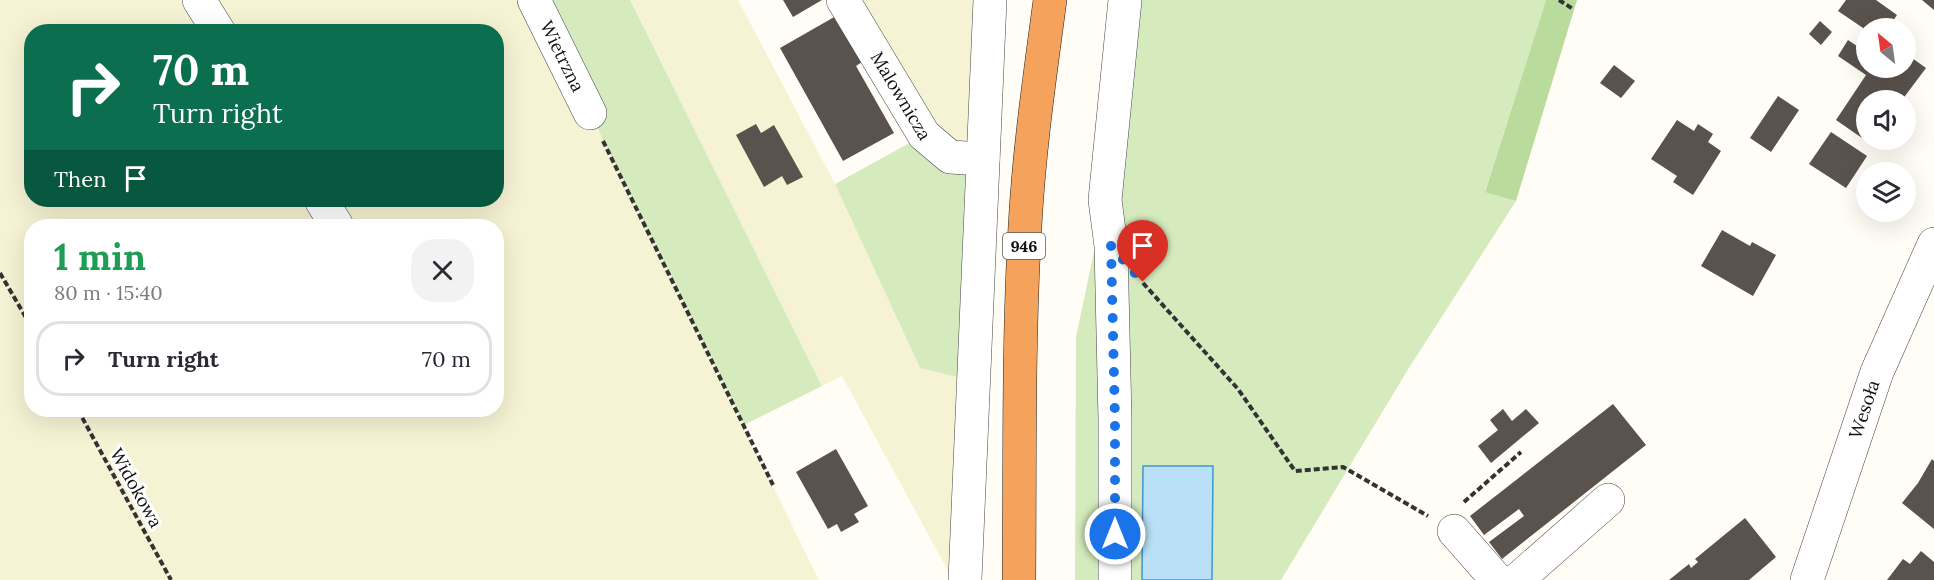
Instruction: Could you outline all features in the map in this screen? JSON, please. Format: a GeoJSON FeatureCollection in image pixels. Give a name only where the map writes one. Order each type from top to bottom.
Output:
{"type":"FeatureCollection","features":[{"type":"Feature","properties":{"kind":"highway","name":"946"},"geometry":{"type":"LineString","coordinates":[[1019,580],[1021,354],[1025,225],[1036,105],[1050,0]]}},
{"type":"Feature","properties":{"kind":"street"},"geometry":{"type":"LineString","coordinates":[[199,0],[214,24]]}},
{"type":"Feature","properties":{"kind":"street","name":"Wietrzna"},"geometry":{"type":"LineString","coordinates":[[534,0],[590,113]]}},
{"type":"Feature","properties":{"kind":"street","name":"Malownicza"},"geometry":{"type":"LineString","coordinates":[[843,0],[924,135],[950,157],[983,159]]}},
{"type":"Feature","properties":{"kind":"street"},"geometry":{"type":"LineString","coordinates":[[965,580],[990,0]]}},
{"type":"Feature","properties":{"kind":"street"},"geometry":{"type":"LineString","coordinates":[[1115,580],[1114,361],[1111,246],[1106,201],[1125,0]]}},
{"type":"Feature","properties":{"kind":"street","name":"Wesoła"},"geometry":{"type":"LineString","coordinates":[[1807,580],[1877,372],[1934,244]]}},
{"type":"Feature","properties":{"kind":"street"},"geometry":{"type":"LineString","coordinates":[[1516,580],[1608,500]]}},
{"type":"Feature","properties":{"kind":"street"},"geometry":{"type":"LineString","coordinates":[[1454,531],[1497,580]]}},
{"type":"Feature","properties":{"kind":"path"},"geometry":{"type":"LineString","coordinates":[[1559,0],[1573,9]]}},
{"type":"Feature","properties":{"kind":"path"},"geometry":{"type":"LineString","coordinates":[[590,113],[773,485]]}},
{"type":"Feature","properties":{"kind":"path"},"geometry":{"type":"LineString","coordinates":[[0,273],[24,314]]}},
{"type":"Feature","properties":{"kind":"path"},"geometry":{"type":"LineString","coordinates":[[1143,282],[1238,390],[1295,471],[1343,467],[1454,531],[1456,515],[1461,505],[1521,452]]}},
{"type":"Feature","properties":{"kind":"path","name":"Widokowa"},"geometry":{"type":"LineString","coordinates":[[82,417],[171,580]]}},
{"type":"Feature","properties":{"kind":"shaded area"},"geometry":{"type":"Polygon","coordinates":[[[0,0],[534,0],[819,580],[0,580],[0,0]]]}},
{"type":"Feature","properties":{"kind":"shaded area"},"geometry":{"type":"Polygon","coordinates":[[[630,0],[738,0],[835,184],[920,368],[973,381],[953,580],[842,376],[822,386],[630,0]]]}},
{"type":"Feature","properties":{"kind":"shaded area"},"geometry":{"type":"Polygon","coordinates":[[[843,0],[990,0],[983,159],[950,157],[843,0]]]}},
{"type":"Feature","properties":{"kind":"green space"},"geometry":{"type":"Polygon","coordinates":[[[534,0],[630,0],[822,386],[744,425],[534,0]]]}},
{"type":"Feature","properties":{"kind":"green space"},"geometry":{"type":"Polygon","coordinates":[[[1125,0],[1546,0],[1485,191],[1516,201],[1407,371],[1281,580],[1075,580],[1076,337],[1105,200],[1125,0]]]}},
{"type":"Feature","properties":{"kind":"green space"},"geometry":{"type":"Polygon","coordinates":[[[1546,0],[1577,0],[1516,201],[1485,192],[1546,0]]]}},
{"type":"Feature","properties":{"kind":"green space"},"geometry":{"type":"Polygon","coordinates":[[[924,135],[983,159],[973,381],[920,368],[835,184],[924,135]]]}},
{"type":"Feature","properties":{"kind":"water"},"geometry":{"type":"Polygon","coordinates":[[[1143,466],[1213,466],[1212,580],[1142,580],[1143,466]]]}},
{"type":"Feature","properties":{"kind":"building"},"geometry":{"type":"Polygon","coordinates":[[[783,0],[822,0],[793,17],[783,0]]]}},
{"type":"Feature","properties":{"kind":"building"},"geometry":{"type":"Polygon","coordinates":[[[1846,0],[1876,0],[1897,15],[1895,18],[1856,18],[1856,23],[1838,11],[1846,0]]]}},
{"type":"Feature","properties":{"kind":"building"},"geometry":{"type":"Polygon","coordinates":[[[1922,0],[1934,0],[1934,10],[1922,0]]]}},
{"type":"Feature","properties":{"kind":"building"},"geometry":{"type":"Polygon","coordinates":[[[843,12],[868,58],[856,66],[894,133],[843,161],[780,48],[843,12]]]}},
{"type":"Feature","properties":{"kind":"building"},"geometry":{"type":"Polygon","coordinates":[[[1820,21],[1832,32],[1821,45],[1809,34],[1820,21]]]}},
{"type":"Feature","properties":{"kind":"building"},"geometry":{"type":"Polygon","coordinates":[[[1848,40],[1856,45],[1856,68],[1838,56],[1848,40]]]}},
{"type":"Feature","properties":{"kind":"building"},"geometry":{"type":"Polygon","coordinates":[[[1916,61],[1926,68],[1910,90],[1856,90],[1864,78],[1916,78],[1916,61]]]}},
{"type":"Feature","properties":{"kind":"building"},"geometry":{"type":"Polygon","coordinates":[[[1614,65],[1635,81],[1621,98],[1600,83],[1614,65]]]}},
{"type":"Feature","properties":{"kind":"building"},"geometry":{"type":"Polygon","coordinates":[[[1856,90],[1856,134],[1836,120],[1856,90]]]}},
{"type":"Feature","properties":{"kind":"building"},"geometry":{"type":"Polygon","coordinates":[[[1778,96],[1799,110],[1771,152],[1750,138],[1778,96]]]}},
{"type":"Feature","properties":{"kind":"building"},"geometry":{"type":"Polygon","coordinates":[[[1677,120],[1694,131],[1698,124],[1713,134],[1708,142],[1721,151],[1693,195],[1673,182],[1677,176],[1651,159],[1677,120]]]}},
{"type":"Feature","properties":{"kind":"building"},"geometry":{"type":"Polygon","coordinates":[[[756,124],[761,133],[774,125],[803,177],[787,185],[782,176],[764,187],[736,135],[756,124]]]}},
{"type":"Feature","properties":{"kind":"building"},"geometry":{"type":"Polygon","coordinates":[[[1831,132],[1867,156],[1863,162],[1856,162],[1856,173],[1846,188],[1809,164],[1831,132]]]}},
{"type":"Feature","properties":{"kind":"building"},"geometry":{"type":"Polygon","coordinates":[[[1722,230],[1750,246],[1752,242],[1776,255],[1753,296],[1701,266],[1722,230]]]}},
{"type":"Feature","properties":{"kind":"building"},"geometry":{"type":"Polygon","coordinates":[[[1613,404],[1646,445],[1502,559],[1489,542],[1524,516],[1519,509],[1484,535],[1470,516],[1613,404]]]}},
{"type":"Feature","properties":{"kind":"building"},"geometry":{"type":"Polygon","coordinates":[[[1503,409],[1512,421],[1526,409],[1539,423],[1491,463],[1478,446],[1498,430],[1490,420],[1503,409]]]}},
{"type":"Feature","properties":{"kind":"building"},"geometry":{"type":"Polygon","coordinates":[[[836,449],[868,506],[854,514],[859,522],[841,532],[837,524],[828,529],[796,472],[836,449]]]}},
{"type":"Feature","properties":{"kind":"building"},"geometry":{"type":"Polygon","coordinates":[[[1932,459],[1934,461],[1934,529],[1902,503],[1918,483],[1932,459]]]}},
{"type":"Feature","properties":{"kind":"building"},"geometry":{"type":"Polygon","coordinates":[[[1745,518],[1776,557],[1749,580],[1669,580],[1689,564],[1691,568],[1698,562],[1695,559],[1745,518]]]}},
{"type":"Feature","properties":{"kind":"building"},"geometry":{"type":"Polygon","coordinates":[[[1921,551],[1934,562],[1934,580],[1887,580],[1903,559],[1910,564],[1921,551]]]}},
{"type":"Feature","properties":{"kind":"route"},"geometry":{"type":"LineString","coordinates":[[1115,534],[1111,246],[1143,282]]}}]}
